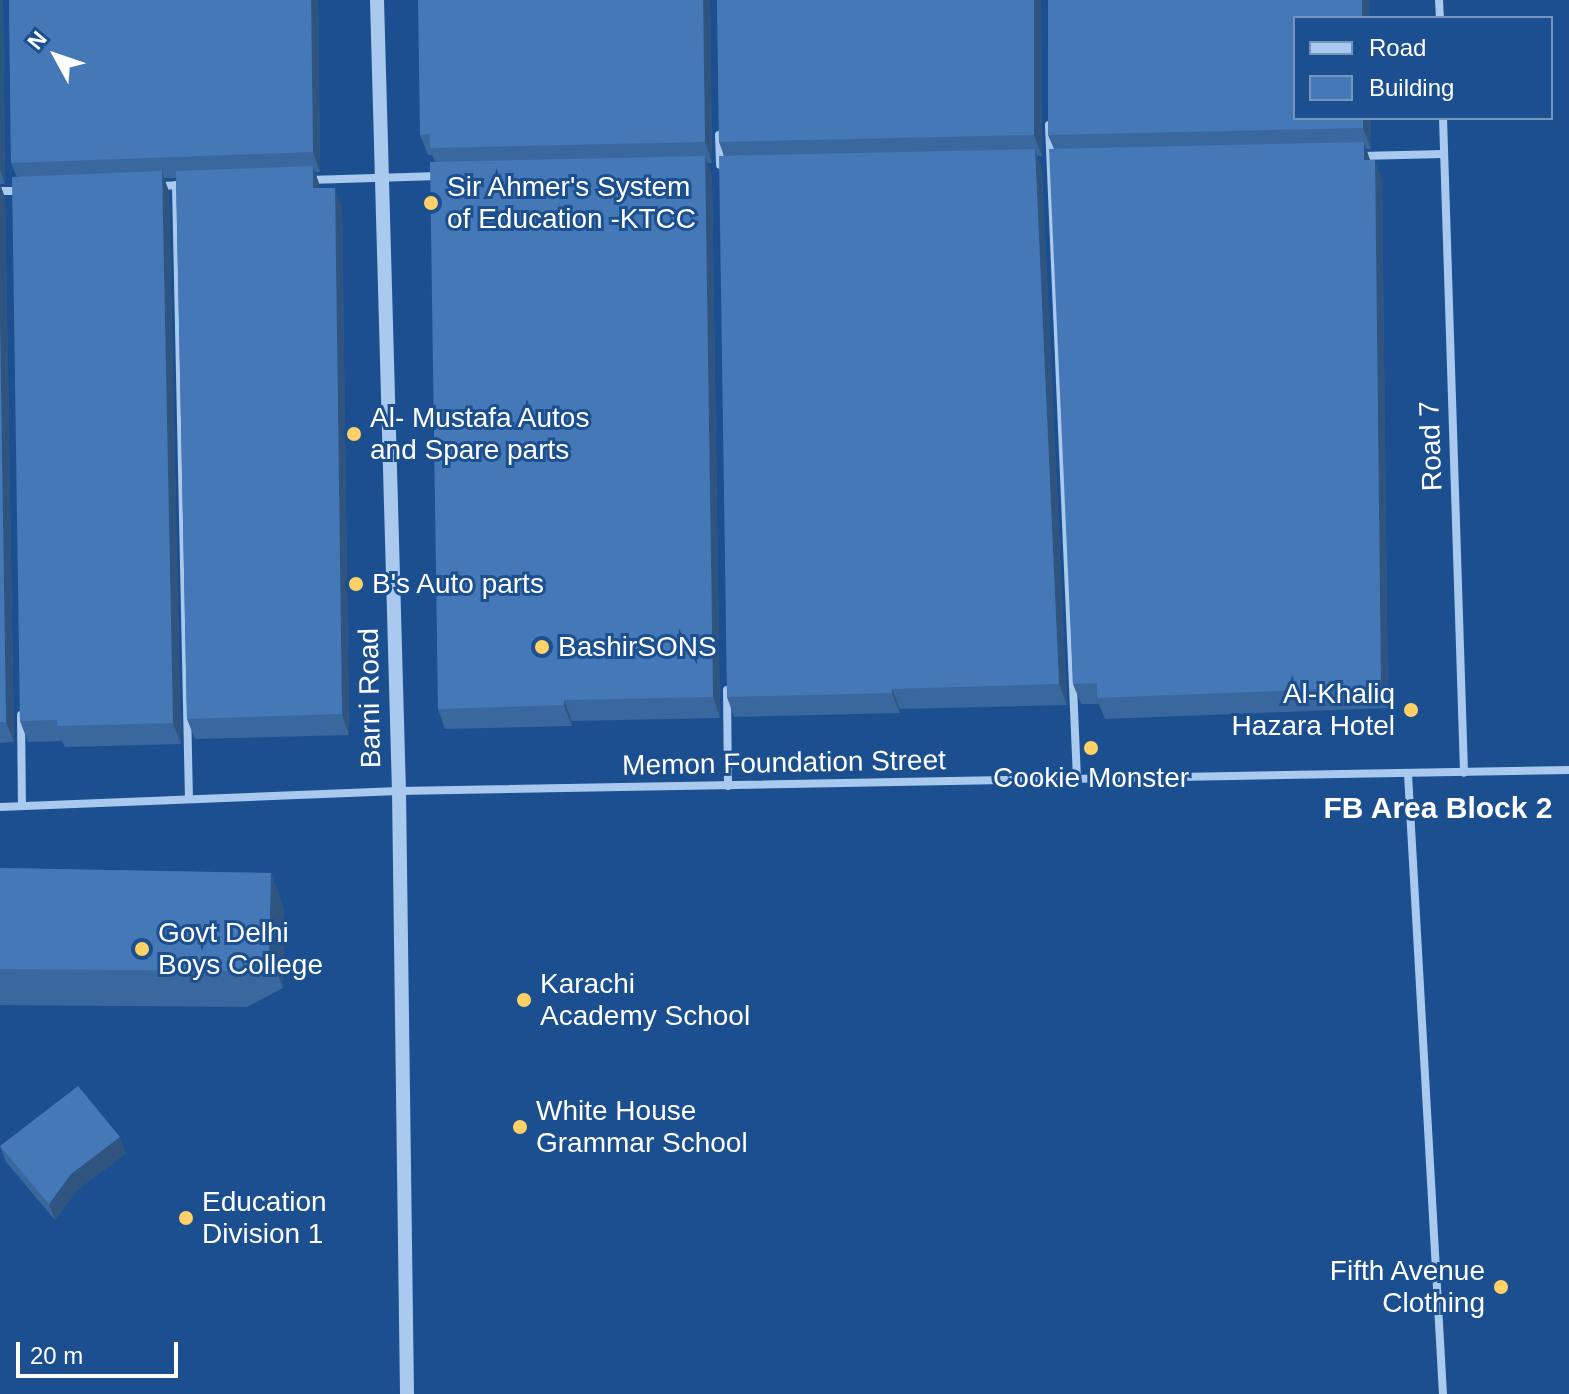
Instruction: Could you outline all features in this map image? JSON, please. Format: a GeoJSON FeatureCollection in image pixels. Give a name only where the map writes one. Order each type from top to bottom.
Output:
{"type":"FeatureCollection","features":[{"type":"Feature","properties":{"kind":"street","name":"Barni Road"},"geometry":{"type":"LineString","coordinates":[[377,0],[399,791],[407,1394]]}},
{"type":"Feature","properties":{"kind":"street"},"geometry":{"type":"LineString","coordinates":[[1049,118],[1077,780]]}},
{"type":"Feature","properties":{"kind":"street","name":"Road 7"},"geometry":{"type":"LineString","coordinates":[[1443,120],[1464,773]]}},
{"type":"Feature","properties":{"kind":"street"},"geometry":{"type":"LineString","coordinates":[[719,124],[720,170]]}},
{"type":"Feature","properties":{"kind":"street"},"geometry":{"type":"LineString","coordinates":[[1349,156],[1444,154]]}},
{"type":"Feature","properties":{"kind":"street"},"geometry":{"type":"LineString","coordinates":[[1033,163],[1065,162]]}},
{"type":"Feature","properties":{"kind":"street"},"geometry":{"type":"LineString","coordinates":[[705,171],[736,170]]}},
{"type":"Feature","properties":{"kind":"street"},"geometry":{"type":"LineString","coordinates":[[14,175],[15,207]]}},
{"type":"Feature","properties":{"kind":"street"},"geometry":{"type":"LineString","coordinates":[[303,181],[444,176]]}},
{"type":"Feature","properties":{"kind":"street"},"geometry":{"type":"LineString","coordinates":[[176,185],[189,799]]}},
{"type":"Feature","properties":{"kind":"street"},"geometry":{"type":"LineString","coordinates":[[146,186],[192,185]]}},
{"type":"Feature","properties":{"kind":"street"},"geometry":{"type":"LineString","coordinates":[[0,191],[29,190]]}},
{"type":"Feature","properties":{"kind":"street"},"geometry":{"type":"LineString","coordinates":[[727,675],[728,786]]}},
{"type":"Feature","properties":{"kind":"street"},"geometry":{"type":"LineString","coordinates":[[21,711],[22,806]]}},
{"type":"Feature","properties":{"kind":"street","name":"Memon Foundation Street"},"geometry":{"type":"LineString","coordinates":[[0,807],[399,791],[1569,770]]}},
{"type":"Feature","properties":{"kind":"street"},"geometry":{"type":"LineString","coordinates":[[1408,774],[1443,1394]]}},
{"type":"Feature","properties":{"kind":"building"},"geometry":{"type":"Polygon","coordinates":[[[9,0],[311,0],[313,152],[11,163],[9,0]]]}},
{"type":"Feature","properties":{"kind":"building"},"geometry":{"type":"Polygon","coordinates":[[[418,0],[703,0],[705,142],[430,148],[430,134],[420,135],[418,0]]]}},
{"type":"Feature","properties":{"kind":"building"},"geometry":{"type":"Polygon","coordinates":[[[717,0],[1034,0],[1034,135],[719,142],[717,0]]]}},
{"type":"Feature","properties":{"kind":"building"},"geometry":{"type":"Polygon","coordinates":[[[1048,0],[1362,0],[1362,16],[1293,16],[1293,120],[1363,120],[1363,128],[1048,135],[1048,0]]]}},
{"type":"Feature","properties":{"kind":"building"},"geometry":{"type":"Polygon","coordinates":[[[1364,142],[1364,160],[1375,160],[1381,687],[1097,698],[1097,683],[1073,684],[1049,149],[1364,142]]]}},
{"type":"Feature","properties":{"kind":"building"},"geometry":{"type":"Polygon","coordinates":[[[1035,149],[1059,684],[892,689],[892,693],[727,697],[719,156],[1035,149]]]}},
{"type":"Feature","properties":{"kind":"building"},"geometry":{"type":"Polygon","coordinates":[[[705,156],[713,697],[564,700],[564,705],[438,709],[430,162],[705,156]]]}},
{"type":"Feature","properties":{"kind":"building"},"geometry":{"type":"Polygon","coordinates":[[[313,166],[313,188],[335,188],[342,714],[187,719],[176,171],[313,166]]]}},
{"type":"Feature","properties":{"kind":"building"},"geometry":{"type":"Polygon","coordinates":[[[162,171],[173,723],[57,726],[57,720],[20,721],[12,177],[162,171]]]}},
{"type":"Feature","properties":{"kind":"building"},"geometry":{"type":"Polygon","coordinates":[[[0,320],[6,722],[0,722],[0,320]]]}},
{"type":"Feature","properties":{"kind":"building","name":"Govt Delhi Boys College"},"geometry":{"type":"Polygon","coordinates":[[[0,868],[271,873],[269,952],[234,971],[0,969],[0,868]]]}},
{"type":"Feature","properties":{"kind":"building"},"geometry":{"type":"Polygon","coordinates":[[[78,1086],[120,1137],[71,1174],[49,1204],[0,1146],[78,1086]]]}},
{"type":"Feature","properties":{"kind":"place","name":"Sir Ahmer's System of Education -KTCC"},"geometry":{"type":"Point","coordinates":[431,203]}},
{"type":"Feature","properties":{"kind":"place","name":"Al- Mustafa Autos and Spare parts"},"geometry":{"type":"Point","coordinates":[354,434]}},
{"type":"Feature","properties":{"kind":"place","name":"B's Auto parts"},"geometry":{"type":"Point","coordinates":[356,584]}},
{"type":"Feature","properties":{"kind":"place","name":"BashirSONS"},"geometry":{"type":"Point","coordinates":[542,647]}},
{"type":"Feature","properties":{"kind":"place","name":"Al-Khaliq Hazara Hotel"},"geometry":{"type":"Point","coordinates":[1411,710]}},
{"type":"Feature","properties":{"kind":"place","name":"Cookie Monster"},"geometry":{"type":"Point","coordinates":[1091,748]}},
{"type":"Feature","properties":{"kind":"place","name":"Govt Delhi Boys College"},"geometry":{"type":"Point","coordinates":[142,949]}},
{"type":"Feature","properties":{"kind":"place","name":"Karachi Academy School"},"geometry":{"type":"Point","coordinates":[524,1000]}},
{"type":"Feature","properties":{"kind":"place","name":"White House Grammar School"},"geometry":{"type":"Point","coordinates":[520,1127]}},
{"type":"Feature","properties":{"kind":"place","name":"Education Division 1"},"geometry":{"type":"Point","coordinates":[186,1218]}},
{"type":"Feature","properties":{"kind":"place","name":"Fifth Avenue Clothing"},"geometry":{"type":"Point","coordinates":[1501,1287]}},
{"type":"Feature","properties":{"kind":"district","name":"FB Area Block 2"},"geometry":{"type":"Point","coordinates":[1438,808]}}]}
